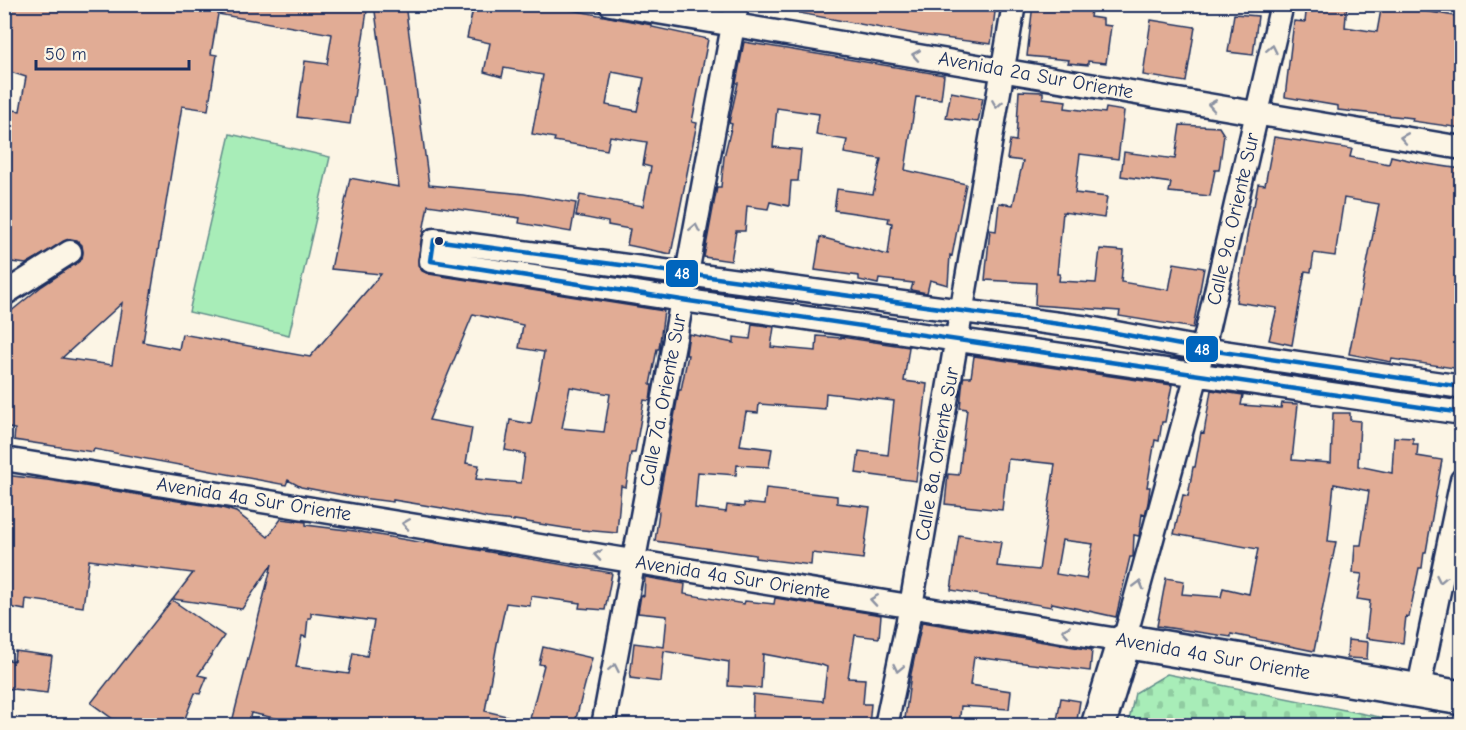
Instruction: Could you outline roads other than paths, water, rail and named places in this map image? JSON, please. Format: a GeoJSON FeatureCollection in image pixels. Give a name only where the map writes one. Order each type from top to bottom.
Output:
{"type":"FeatureCollection","features":[{"type":"Feature","properties":{"kind":"street","name":"Avenida 2a Sur Oriente"},"geometry":{"type":"LineString","coordinates":[[610,4],[735,14],[1002,70],[1461,148]]}},
{"type":"Feature","properties":{"kind":"street","name":"Calle 8a. Oriente Sur"},"geometry":{"type":"LineString","coordinates":[[885,726],[911,606],[1014,4]]}},
{"type":"Feature","properties":{"kind":"street","name":"Calle 9a. Oriente Sur"},"geometry":{"type":"LineString","coordinates":[[1124,641],[1197,374],[1282,4]]}},
{"type":"Feature","properties":{"kind":"street","name":"Calle 7a. Oriente Sur"},"geometry":{"type":"LineString","coordinates":[[603,726],[735,14]]}},
{"type":"Feature","properties":{"kind":"street"},"geometry":{"type":"LineString","coordinates":[[1461,387],[1202,349],[1089,328],[434,240],[430,261],[682,300],[1461,413]]}},
{"type":"Feature","properties":{"kind":"street"},"geometry":{"type":"LineString","coordinates":[[4,294],[70,252]]}},
{"type":"Feature","properties":{"kind":"street","name":"Avenida 4a Sur Oriente"},"geometry":{"type":"LineString","coordinates":[[4,459],[1461,698]]}},
{"type":"Feature","properties":{"kind":"street"},"geometry":{"type":"LineString","coordinates":[[1418,692],[1461,480]]}},
{"type":"Feature","properties":{"kind":"street"},"geometry":{"type":"LineString","coordinates":[[1098,726],[1124,641]]}}]}
